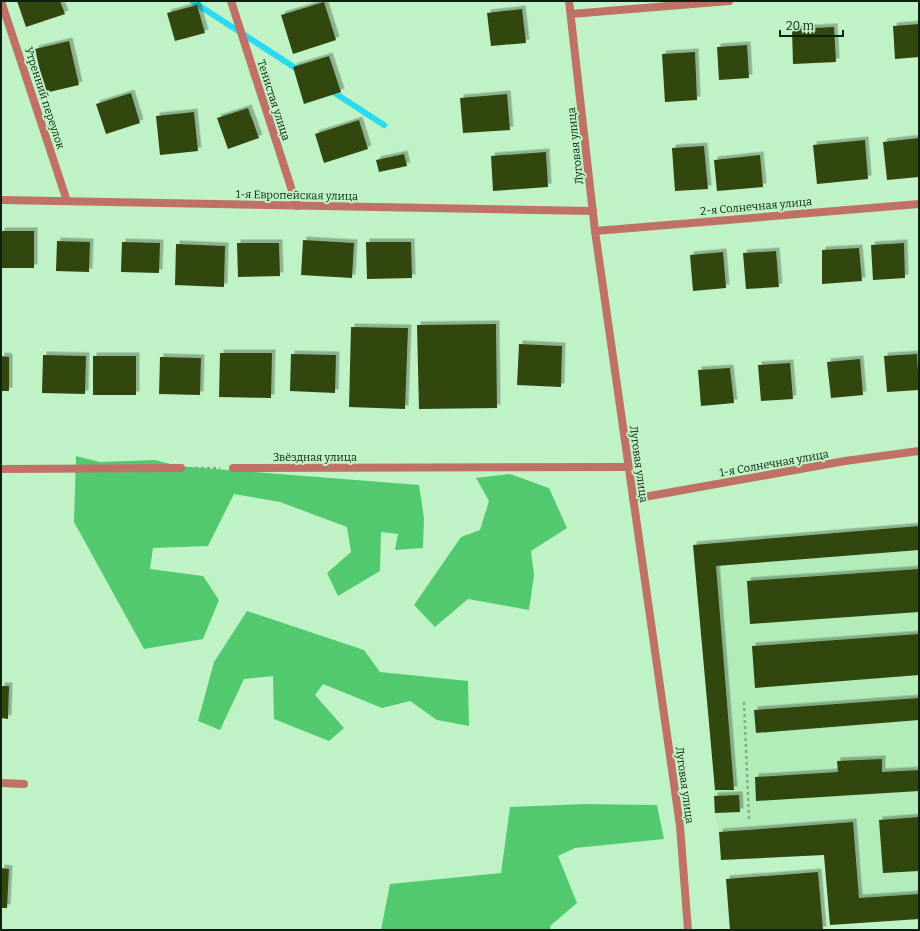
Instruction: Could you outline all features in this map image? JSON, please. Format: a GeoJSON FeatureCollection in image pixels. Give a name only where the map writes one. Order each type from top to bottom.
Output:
{"type":"FeatureCollection","features":[{"type":"Feature","properties":{"kind":"street","name":"Утренний переулок"},"geometry":{"type":"LineString","coordinates":[[1,1],[67,201]]}},
{"type":"Feature","properties":{"kind":"street","name":"Тенистая улица"},"geometry":{"type":"LineString","coordinates":[[231,1],[297,206]]}},
{"type":"Feature","properties":{"kind":"street","name":"Луговая улица"},"geometry":{"type":"LineString","coordinates":[[569,1],[595,231],[680,826],[688,930]]}},
{"type":"Feature","properties":{"kind":"street"},"geometry":{"type":"LineString","coordinates":[[571,14],[729,1]]}},
{"type":"Feature","properties":{"kind":"street","name":"1-я Европейская улица"},"geometry":{"type":"LineString","coordinates":[[1,200],[593,211]]}},
{"type":"Feature","properties":{"kind":"street","name":"2-я Солнечная улица"},"geometry":{"type":"LineString","coordinates":[[595,231],[919,204]]}},
{"type":"Feature","properties":{"kind":"street","name":"1-я Солнечная улица"},"geometry":{"type":"LineString","coordinates":[[633,499],[845,461],[919,451]]}},
{"type":"Feature","properties":{"kind":"street","name":"Звёздная улица"},"geometry":{"type":"LineString","coordinates":[[232,468],[628,467]]}},
{"type":"Feature","properties":{"kind":"street"},"geometry":{"type":"LineString","coordinates":[[1,469],[180,468]]}},
{"type":"Feature","properties":{"kind":"street"},"geometry":{"type":"LineString","coordinates":[[1,783],[24,784]]}},
{"type":"Feature","properties":{"kind":"path"},"geometry":{"type":"LineString","coordinates":[[180,468],[232,468]]}},
{"type":"Feature","properties":{"kind":"path"},"geometry":{"type":"LineString","coordinates":[[744,702],[749,819]]}},
{"type":"Feature","properties":{"kind":"shaded area"},"geometry":{"type":"Polygon","coordinates":[[[919,526],[919,919],[830,925],[824,855],[721,860],[719,832],[715,813],[714,772],[693,545],[919,526]]]}},
{"type":"Feature","properties":{"kind":"green space"},"geometry":{"type":"Polygon","coordinates":[[[76,456],[100,462],[155,460],[178,466],[419,485],[424,518],[423,548],[395,550],[398,534],[381,532],[380,571],[338,596],[327,573],[351,552],[347,527],[280,502],[234,494],[208,546],[153,548],[150,569],[203,576],[219,600],[203,639],[144,649],[74,522],[76,456]]]}},
{"type":"Feature","properties":{"kind":"green space"},"geometry":{"type":"Polygon","coordinates":[[[510,474],[549,488],[567,528],[531,551],[534,575],[529,610],[468,599],[435,627],[414,605],[461,537],[480,530],[489,501],[476,478],[510,474]]]}},
{"type":"Feature","properties":{"kind":"green space"},"geometry":{"type":"Polygon","coordinates":[[[247,611],[364,650],[380,672],[468,681],[469,726],[437,720],[410,701],[382,708],[323,684],[315,695],[344,728],[329,741],[274,719],[273,676],[244,679],[220,730],[198,721],[214,662],[247,611]]]}},
{"type":"Feature","properties":{"kind":"green space"},"geometry":{"type":"Polygon","coordinates":[[[585,804],[657,805],[664,839],[575,848],[558,856],[577,903],[550,926],[551,930],[381,930],[390,884],[501,873],[510,807],[585,804]]]}},
{"type":"Feature","properties":{"kind":"building"},"geometry":{"type":"Polygon","coordinates":[[[17,1],[60,1],[65,14],[26,27],[17,1]]]}},
{"type":"Feature","properties":{"kind":"building"},"geometry":{"type":"Polygon","coordinates":[[[324,2],[336,40],[293,54],[281,15],[324,2]]]}},
{"type":"Feature","properties":{"kind":"building"},"geometry":{"type":"Polygon","coordinates":[[[197,5],[205,33],[175,41],[167,13],[197,5]]]}},
{"type":"Feature","properties":{"kind":"building"},"geometry":{"type":"Polygon","coordinates":[[[522,9],[526,43],[491,46],[487,13],[522,9]]]}},
{"type":"Feature","properties":{"kind":"building"},"geometry":{"type":"Polygon","coordinates":[[[919,24],[919,57],[895,59],[893,26],[919,24]]]}},
{"type":"Feature","properties":{"kind":"building"},"geometry":{"type":"Polygon","coordinates":[[[834,27],[836,62],[793,64],[792,29],[834,27]]]}},
{"type":"Feature","properties":{"kind":"building"},"geometry":{"type":"Polygon","coordinates":[[[69,41],[79,85],[45,93],[35,49],[69,41]]]}},
{"type":"Feature","properties":{"kind":"building"},"geometry":{"type":"Polygon","coordinates":[[[747,45],[749,78],[719,80],[717,47],[747,45]]]}},
{"type":"Feature","properties":{"kind":"building"},"geometry":{"type":"Polygon","coordinates":[[[695,52],[697,100],[665,102],[662,54],[695,52]]]}},
{"type":"Feature","properties":{"kind":"building"},"geometry":{"type":"Polygon","coordinates":[[[329,56],[341,92],[304,104],[293,67],[329,56]]]}},
{"type":"Feature","properties":{"kind":"building"},"geometry":{"type":"Polygon","coordinates":[[[131,93],[140,123],[106,134],[96,104],[131,93]]]}},
{"type":"Feature","properties":{"kind":"building"},"geometry":{"type":"Polygon","coordinates":[[[507,94],[510,130],[463,133],[460,98],[507,94]]]}},
{"type":"Feature","properties":{"kind":"building"},"geometry":{"type":"Polygon","coordinates":[[[248,108],[259,138],[228,149],[217,118],[248,108]]]}},
{"type":"Feature","properties":{"kind":"building"},"geometry":{"type":"Polygon","coordinates":[[[194,112],[198,151],[160,155],[156,116],[194,112]]]}},
{"type":"Feature","properties":{"kind":"building"},"geometry":{"type":"Polygon","coordinates":[[[359,120],[368,149],[324,163],[315,134],[359,120]]]}},
{"type":"Feature","properties":{"kind":"building"},"geometry":{"type":"Polygon","coordinates":[[[919,138],[919,177],[887,180],[883,142],[919,138]]]}},
{"type":"Feature","properties":{"kind":"building"},"geometry":{"type":"Polygon","coordinates":[[[865,140],[868,179],[817,184],[813,145],[865,140]]]}},
{"type":"Feature","properties":{"kind":"building"},"geometry":{"type":"Polygon","coordinates":[[[704,146],[708,189],[675,191],[672,148],[704,146]]]}},
{"type":"Feature","properties":{"kind":"building"},"geometry":{"type":"Polygon","coordinates":[[[546,152],[548,187],[493,191],[491,156],[546,152]]]}},
{"type":"Feature","properties":{"kind":"building"},"geometry":{"type":"Polygon","coordinates":[[[404,154],[407,166],[379,172],[376,160],[404,154]]]}},
{"type":"Feature","properties":{"kind":"building"},"geometry":{"type":"Polygon","coordinates":[[[760,155],[763,187],[717,191],[714,160],[760,155]]]}},
{"type":"Feature","properties":{"kind":"building"},"geometry":{"type":"Polygon","coordinates":[[[1,231],[34,231],[34,268],[1,268],[1,231]]]}},
{"type":"Feature","properties":{"kind":"building"},"geometry":{"type":"Polygon","coordinates":[[[303,240],[354,243],[352,278],[301,275],[303,240]]]}},
{"type":"Feature","properties":{"kind":"building"},"geometry":{"type":"Polygon","coordinates":[[[57,241],[90,242],[89,272],[56,271],[57,241]]]}},
{"type":"Feature","properties":{"kind":"building"},"geometry":{"type":"Polygon","coordinates":[[[122,242],[160,243],[159,273],[121,272],[122,242]]]}},
{"type":"Feature","properties":{"kind":"building"},"geometry":{"type":"Polygon","coordinates":[[[366,242],[411,242],[412,278],[367,279],[366,242]]]}},
{"type":"Feature","properties":{"kind":"building"},"geometry":{"type":"Polygon","coordinates":[[[237,243],[279,243],[280,276],[238,277],[237,243]]]}},
{"type":"Feature","properties":{"kind":"building"},"geometry":{"type":"Polygon","coordinates":[[[904,243],[905,278],[873,280],[871,245],[904,243]]]}},
{"type":"Feature","properties":{"kind":"building"},"geometry":{"type":"Polygon","coordinates":[[[176,244],[225,246],[224,287],[175,285],[176,244]]]}},
{"type":"Feature","properties":{"kind":"building"},"geometry":{"type":"Polygon","coordinates":[[[859,248],[862,281],[822,284],[822,250],[859,248]]]}},
{"type":"Feature","properties":{"kind":"building"},"geometry":{"type":"Polygon","coordinates":[[[776,251],[779,287],[746,289],[743,253],[776,251]]]}},
{"type":"Feature","properties":{"kind":"building"},"geometry":{"type":"Polygon","coordinates":[[[723,252],[726,288],[693,291],[690,255],[723,252]]]}},
{"type":"Feature","properties":{"kind":"building"},"geometry":{"type":"Polygon","coordinates":[[[496,324],[497,408],[419,409],[417,325],[496,324]]]}},
{"type":"Feature","properties":{"kind":"building"},"geometry":{"type":"Polygon","coordinates":[[[351,327],[408,328],[405,409],[349,407],[351,327]]]}},
{"type":"Feature","properties":{"kind":"building"},"geometry":{"type":"Polygon","coordinates":[[[519,344],[562,346],[561,387],[517,385],[519,344]]]}},
{"type":"Feature","properties":{"kind":"building"},"geometry":{"type":"Polygon","coordinates":[[[220,353],[272,353],[271,398],[219,397],[220,353]]]}},
{"type":"Feature","properties":{"kind":"building"},"geometry":{"type":"Polygon","coordinates":[[[291,354],[336,355],[335,393],[290,391],[291,354]]]}},
{"type":"Feature","properties":{"kind":"building"},"geometry":{"type":"Polygon","coordinates":[[[917,354],[919,390],[887,392],[884,356],[917,354]]]}},
{"type":"Feature","properties":{"kind":"building"},"geometry":{"type":"Polygon","coordinates":[[[43,355],[86,356],[85,394],[42,393],[43,355]]]}},
{"type":"Feature","properties":{"kind":"building"},"geometry":{"type":"Polygon","coordinates":[[[1,356],[9,357],[9,391],[1,391],[1,356]]]}},
{"type":"Feature","properties":{"kind":"building"},"geometry":{"type":"Polygon","coordinates":[[[93,356],[136,356],[136,395],[93,395],[93,356]]]}},
{"type":"Feature","properties":{"kind":"building"},"geometry":{"type":"Polygon","coordinates":[[[160,357],[201,358],[200,395],[159,394],[160,357]]]}},
{"type":"Feature","properties":{"kind":"building"},"geometry":{"type":"Polygon","coordinates":[[[860,359],[863,395],[831,398],[827,362],[860,359]]]}},
{"type":"Feature","properties":{"kind":"building"},"geometry":{"type":"Polygon","coordinates":[[[790,363],[793,399],[761,401],[758,365],[790,363]]]}},
{"type":"Feature","properties":{"kind":"building"},"geometry":{"type":"Polygon","coordinates":[[[730,368],[734,403],[701,406],[698,370],[730,368]]]}},
{"type":"Feature","properties":{"kind":"building"},"geometry":{"type":"Polygon","coordinates":[[[919,526],[919,550],[716,566],[734,790],[715,790],[693,545],[919,526]]]}},
{"type":"Feature","properties":{"kind":"building"},"geometry":{"type":"Polygon","coordinates":[[[919,569],[919,612],[750,624],[747,581],[919,569]]]}},
{"type":"Feature","properties":{"kind":"building"},"geometry":{"type":"Polygon","coordinates":[[[919,634],[919,675],[755,688],[752,646],[919,634]]]}},
{"type":"Feature","properties":{"kind":"building"},"geometry":{"type":"Polygon","coordinates":[[[1,686],[9,686],[8,719],[1,718],[1,686]]]}},
{"type":"Feature","properties":{"kind":"building"},"geometry":{"type":"Polygon","coordinates":[[[919,698],[919,720],[756,733],[754,710],[919,698]]]}},
{"type":"Feature","properties":{"kind":"building"},"geometry":{"type":"Polygon","coordinates":[[[882,759],[882,772],[919,770],[919,791],[756,801],[755,777],[838,772],[837,761],[882,759]]]}},
{"type":"Feature","properties":{"kind":"building"},"geometry":{"type":"Polygon","coordinates":[[[739,795],[740,812],[715,813],[714,796],[739,795]]]}},
{"type":"Feature","properties":{"kind":"building"},"geometry":{"type":"Polygon","coordinates":[[[919,817],[919,871],[883,873],[879,820],[919,817]]]}},
{"type":"Feature","properties":{"kind":"building"},"geometry":{"type":"Polygon","coordinates":[[[853,822],[859,898],[919,894],[919,919],[830,925],[824,855],[721,860],[719,832],[853,822]]]}},
{"type":"Feature","properties":{"kind":"building"},"geometry":{"type":"Polygon","coordinates":[[[1,868],[9,869],[7,908],[1,908],[1,868]]]}},
{"type":"Feature","properties":{"kind":"building"},"geometry":{"type":"Polygon","coordinates":[[[818,872],[823,930],[730,930],[726,879],[818,872]]]}},
{"type":"Feature","properties":{"kind":"waterway"},"geometry":{"type":"LineString","coordinates":[[192,1],[300,71]]}},
{"type":"Feature","properties":{"kind":"waterway"},"geometry":{"type":"LineString","coordinates":[[330,90],[384,125]]}}]}
